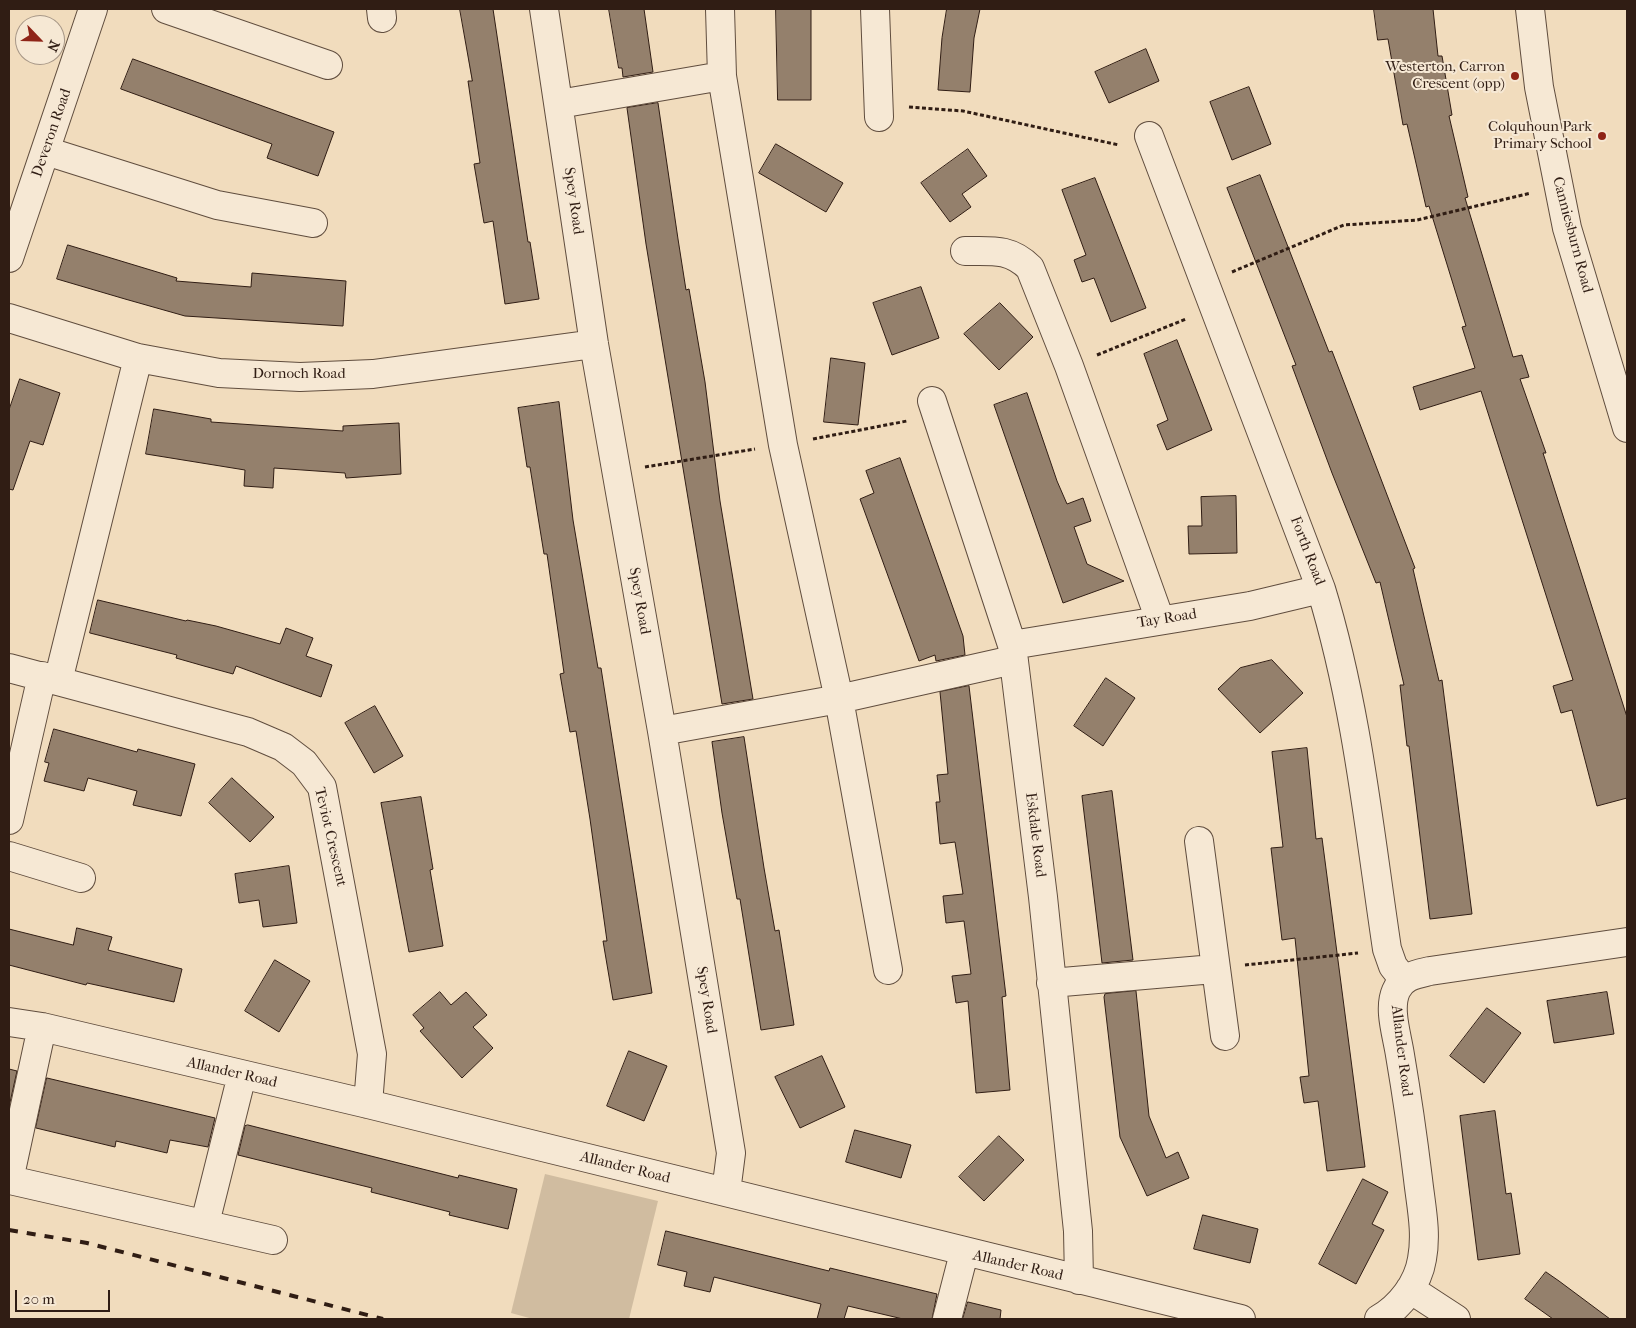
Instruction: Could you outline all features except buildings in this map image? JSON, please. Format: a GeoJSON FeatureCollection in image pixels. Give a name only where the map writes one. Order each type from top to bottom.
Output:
{"type":"FeatureCollection","features":[{"type":"Feature","properties":{"kind":"street","name":"Deveron Road"},"geometry":{"type":"LineString","coordinates":[[9,258],[94,9]]}},
{"type":"Feature","properties":{"kind":"street"},"geometry":{"type":"LineString","coordinates":[[166,9],[328,65]]}},
{"type":"Feature","properties":{"kind":"street","name":"Spey Road"},"geometry":{"type":"LineString","coordinates":[[544,9],[594,344],[662,731],[731,1153],[726,1192]]}},
{"type":"Feature","properties":{"kind":"street"},"geometry":{"type":"LineString","coordinates":[[720,9],[722,76],[783,444],[840,699],[888,970]]}},
{"type":"Feature","properties":{"kind":"street"},"geometry":{"type":"LineString","coordinates":[[875,9],[878,111]]}},
{"type":"Feature","properties":{"kind":"street","name":"Canniesburn Road"},"geometry":{"type":"LineString","coordinates":[[1530,9],[1540,87],[1567,228],[1627,428]]}},
{"type":"Feature","properties":{"kind":"street"},"geometry":{"type":"LineString","coordinates":[[558,104],[722,76]]}},
{"type":"Feature","properties":{"kind":"street","name":"Forth Road"},"geometry":{"type":"LineString","coordinates":[[1152,144],[1321,589],[1337,640],[1355,734],[1387,949],[1392,966],[1404,980]]}},
{"type":"Feature","properties":{"kind":"street"},"geometry":{"type":"LineString","coordinates":[[46,152],[217,205],[313,223]]}},
{"type":"Feature","properties":{"kind":"street"},"geometry":{"type":"LineString","coordinates":[[965,251],[1008,252],[1030,268],[1069,366],[1160,620]]}},
{"type":"Feature","properties":{"kind":"street","name":"Dornoch Road"},"geometry":{"type":"LineString","coordinates":[[9,318],[138,358],[219,373],[300,377],[373,374],[594,344]]}},
{"type":"Feature","properties":{"kind":"street"},"geometry":{"type":"LineString","coordinates":[[9,820],[50,679],[138,358]]}},
{"type":"Feature","properties":{"kind":"street","name":"Eskdale Road"},"geometry":{"type":"LineString","coordinates":[[932,401],[1013,653],[1078,1231],[1080,1280]]}},
{"type":"Feature","properties":{"kind":"street","name":"Tay Road"},"geometry":{"type":"LineString","coordinates":[[662,731],[840,699],[1013,653],[1160,620],[1250,606],[1321,589]]}},
{"type":"Feature","properties":{"kind":"street","name":"Teviot Crescent"},"geometry":{"type":"LineString","coordinates":[[9,668],[248,732],[283,747],[304,763],[322,787],[340,878],[372,1054],[368,1104]]}},
{"type":"Feature","properties":{"kind":"street"},"geometry":{"type":"LineString","coordinates":[[1198,841],[1214,969],[1225,1036]]}},
{"type":"Feature","properties":{"kind":"street"},"geometry":{"type":"LineString","coordinates":[[9,856],[81,878]]}},
{"type":"Feature","properties":{"kind":"street"},"geometry":{"type":"LineString","coordinates":[[1404,980],[1413,974],[1430,971],[1627,942]]}},
{"type":"Feature","properties":{"kind":"street"},"geometry":{"type":"LineString","coordinates":[[1051,983],[1214,969]]}},
{"type":"Feature","properties":{"kind":"street","name":"Allander Road"},"geometry":{"type":"LineString","coordinates":[[1379,1319],[1400,1303],[1410,1289],[1422,1260],[1424,1224],[1393,1012],[1396,989],[1404,980]]}},
{"type":"Feature","properties":{"kind":"street","name":"Allander Road"},"geometry":{"type":"LineString","coordinates":[[9,1022],[42,1027],[368,1104],[964,1253],[1241,1319]]}},
{"type":"Feature","properties":{"kind":"street"},"geometry":{"type":"LineString","coordinates":[[42,1027],[9,1180],[205,1223],[273,1240]]}},
{"type":"Feature","properties":{"kind":"street"},"geometry":{"type":"LineString","coordinates":[[205,1223],[242,1075]]}},
{"type":"Feature","properties":{"kind":"street"},"geometry":{"type":"LineString","coordinates":[[947,1319],[964,1253]]}},
{"type":"Feature","properties":{"kind":"street"},"geometry":{"type":"LineString","coordinates":[[1410,1289],[1456,1319]]}},
{"type":"Feature","properties":{"kind":"path"},"geometry":{"type":"LineString","coordinates":[[878,111],[963,111],[1152,144]]}},
{"type":"Feature","properties":{"kind":"path"},"geometry":{"type":"LineString","coordinates":[[1069,366],[1344,225],[1417,220],[1558,186]]}},
{"type":"Feature","properties":{"kind":"path"},"geometry":{"type":"LineString","coordinates":[[616,471],[685,461]]}},
{"type":"Feature","properties":{"kind":"path"},"geometry":{"type":"LineString","coordinates":[[1214,969],[1387,949]]}},
{"type":"Feature","properties":{"kind":"shaded area"},"geometry":{"type":"Polygon","coordinates":[[[545,1174],[658,1201],[629,1319],[533,1319],[511,1313],[545,1174]]]}},
{"type":"Feature","properties":{"kind":"railway"},"geometry":{"type":"LineString","coordinates":[[9,1230],[87,1243],[383,1319]]}},
{"type":"Feature","properties":{"kind":"place","name":"Westerton, Carron Crescent (opp)"},"geometry":{"type":"Point","coordinates":[1515,76]}},
{"type":"Feature","properties":{"kind":"place","name":"Colquhoun Park Primary School"},"geometry":{"type":"Point","coordinates":[1602,136]}}]}
